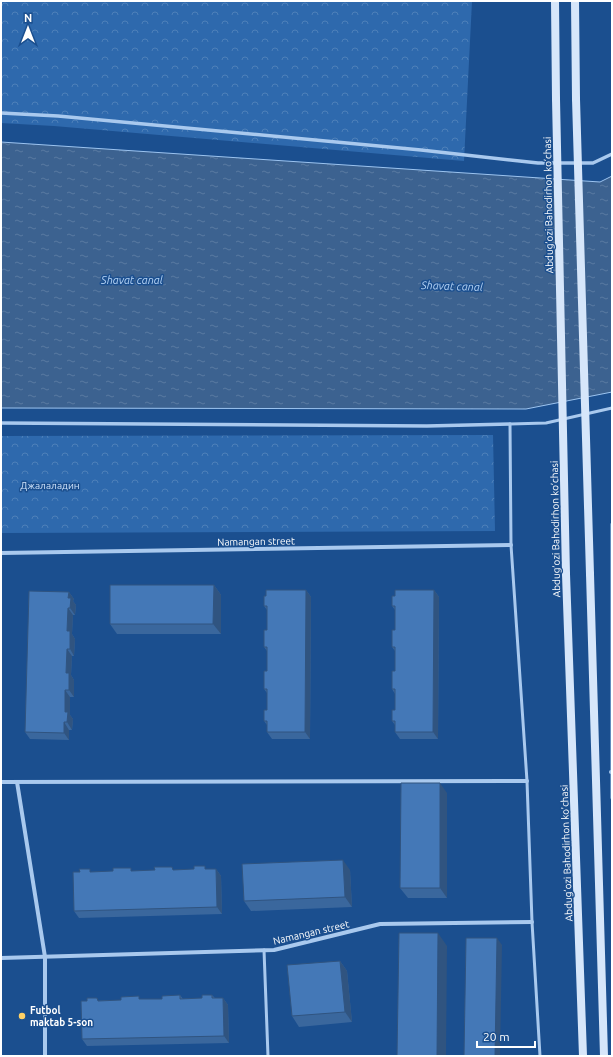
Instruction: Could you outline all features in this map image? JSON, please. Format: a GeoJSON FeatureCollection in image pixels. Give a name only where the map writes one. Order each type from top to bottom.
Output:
{"type":"FeatureCollection","features":[{"type":"Feature","properties":{"kind":"main road","name":"Abdug’ozi Bahodirhon ko’chasi"},"geometry":{"type":"LineString","coordinates":[[556,1],[556,99],[566,574],[583,1056]]}},
{"type":"Feature","properties":{"kind":"main road"},"geometry":{"type":"LineString","coordinates":[[575,1],[576,99],[604,1056]]}},
{"type":"Feature","properties":{"kind":"street"},"geometry":{"type":"LineString","coordinates":[[1,113],[58,116],[538,163],[593,163],[612,154]]}},
{"type":"Feature","properties":{"kind":"street"},"geometry":{"type":"LineString","coordinates":[[1,423],[419,426],[510,424]]}},
{"type":"Feature","properties":{"kind":"street","name":"Namangan street"},"geometry":{"type":"LineString","coordinates":[[1,553],[511,545]]}},
{"type":"Feature","properties":{"kind":"street"},"geometry":{"type":"LineString","coordinates":[[1,782],[527,781]]}},
{"type":"Feature","properties":{"kind":"street"},"geometry":{"type":"LineString","coordinates":[[16,782],[45,957],[44,1056]]}},
{"type":"Feature","properties":{"kind":"street","name":"Namangan street"},"geometry":{"type":"LineString","coordinates":[[1,958],[274,950],[380,924],[532,922]]}},
{"type":"Feature","properties":{"kind":"lane"},"geometry":{"type":"LineString","coordinates":[[540,1056],[532,922],[527,781],[511,545],[510,424],[546,423],[612,408]]}},
{"type":"Feature","properties":{"kind":"lane"},"geometry":{"type":"LineString","coordinates":[[612,524],[612,798]]}},
{"type":"Feature","properties":{"kind":"lane"},"geometry":{"type":"LineString","coordinates":[[264,950],[268,1056]]}},
{"type":"Feature","properties":{"kind":"green space"},"geometry":{"type":"Polygon","coordinates":[[[1,1],[472,1],[464,161],[54,126],[1,123],[1,1]]]}},
{"type":"Feature","properties":{"kind":"green space","name":"Джалаладин"},"geometry":{"type":"Polygon","coordinates":[[[493,435],[495,531],[1,533],[1,436],[493,435]]]}},
{"type":"Feature","properties":{"kind":"water","name":"Shavat canal"},"geometry":{"type":"Polygon","coordinates":[[[1,142],[600,182],[612,176],[612,392],[526,409],[1,408],[1,142]]]}},
{"type":"Feature","properties":{"kind":"building"},"geometry":{"type":"Polygon","coordinates":[[[110,585],[214,585],[213,624],[110,624],[110,585]]]}},
{"type":"Feature","properties":{"kind":"building"},"geometry":{"type":"Polygon","coordinates":[[[266,590],[306,590],[305,732],[267,732],[267,721],[264,721],[264,710],[267,710],[267,689],[264,689],[264,671],[267,671],[267,647],[264,647],[264,630],[267,630],[267,606],[264,606],[264,596],[266,596],[266,590]]]}},
{"type":"Feature","properties":{"kind":"building"},"geometry":{"type":"Polygon","coordinates":[[[395,590],[434,590],[433,732],[395,732],[395,721],[392,721],[392,710],[395,710],[395,689],[392,689],[392,671],[395,671],[395,647],[392,647],[392,630],[395,630],[395,606],[392,606],[392,596],[395,596],[395,590]]]}},
{"type":"Feature","properties":{"kind":"building"},"geometry":{"type":"Polygon","coordinates":[[[29,591],[69,592],[68,598],[71,598],[70,608],[68,608],[67,631],[70,631],[70,649],[67,649],[66,673],[69,673],[69,690],[65,690],[65,712],[68,712],[67,722],[64,722],[64,733],[25,732],[29,591]]]}},
{"type":"Feature","properties":{"kind":"building"},"geometry":{"type":"Polygon","coordinates":[[[401,783],[440,783],[440,888],[400,888],[401,783]]]}},
{"type":"Feature","properties":{"kind":"building"},"geometry":{"type":"Polygon","coordinates":[[[343,860],[345,897],[244,901],[242,864],[343,860]]]}},
{"type":"Feature","properties":{"kind":"building"},"geometry":{"type":"Polygon","coordinates":[[[194,866],[205,866],[205,869],[216,869],[217,907],[74,911],[73,872],[80,872],[79,869],[90,869],[90,872],[113,871],[113,868],[131,868],[131,871],[155,870],[154,867],[172,867],[173,870],[194,869],[194,866]]]}},
{"type":"Feature","properties":{"kind":"building"},"geometry":{"type":"Polygon","coordinates":[[[399,933],[438,933],[437,1056],[397,1056],[399,933]]]}},
{"type":"Feature","properties":{"kind":"building"},"geometry":{"type":"Polygon","coordinates":[[[466,938],[497,938],[495,1056],[464,1056],[466,938]]]}},
{"type":"Feature","properties":{"kind":"building"},"geometry":{"type":"Polygon","coordinates":[[[340,961],[345,1012],[292,1016],[287,965],[340,961]]]}},
{"type":"Feature","properties":{"kind":"building"},"geometry":{"type":"Polygon","coordinates":[[[180,995],[180,999],[202,998],[202,995],[212,995],[212,998],[223,998],[224,1036],[82,1039],[81,1001],[87,1001],[87,998],[97,998],[98,1001],[121,1000],[121,997],[139,996],[139,999],[162,999],[162,996],[180,995]]]}},
{"type":"Feature","properties":{"kind":"place","name":"Futbol maktab 5-son"},"geometry":{"type":"Point","coordinates":[22,1016]}}]}
